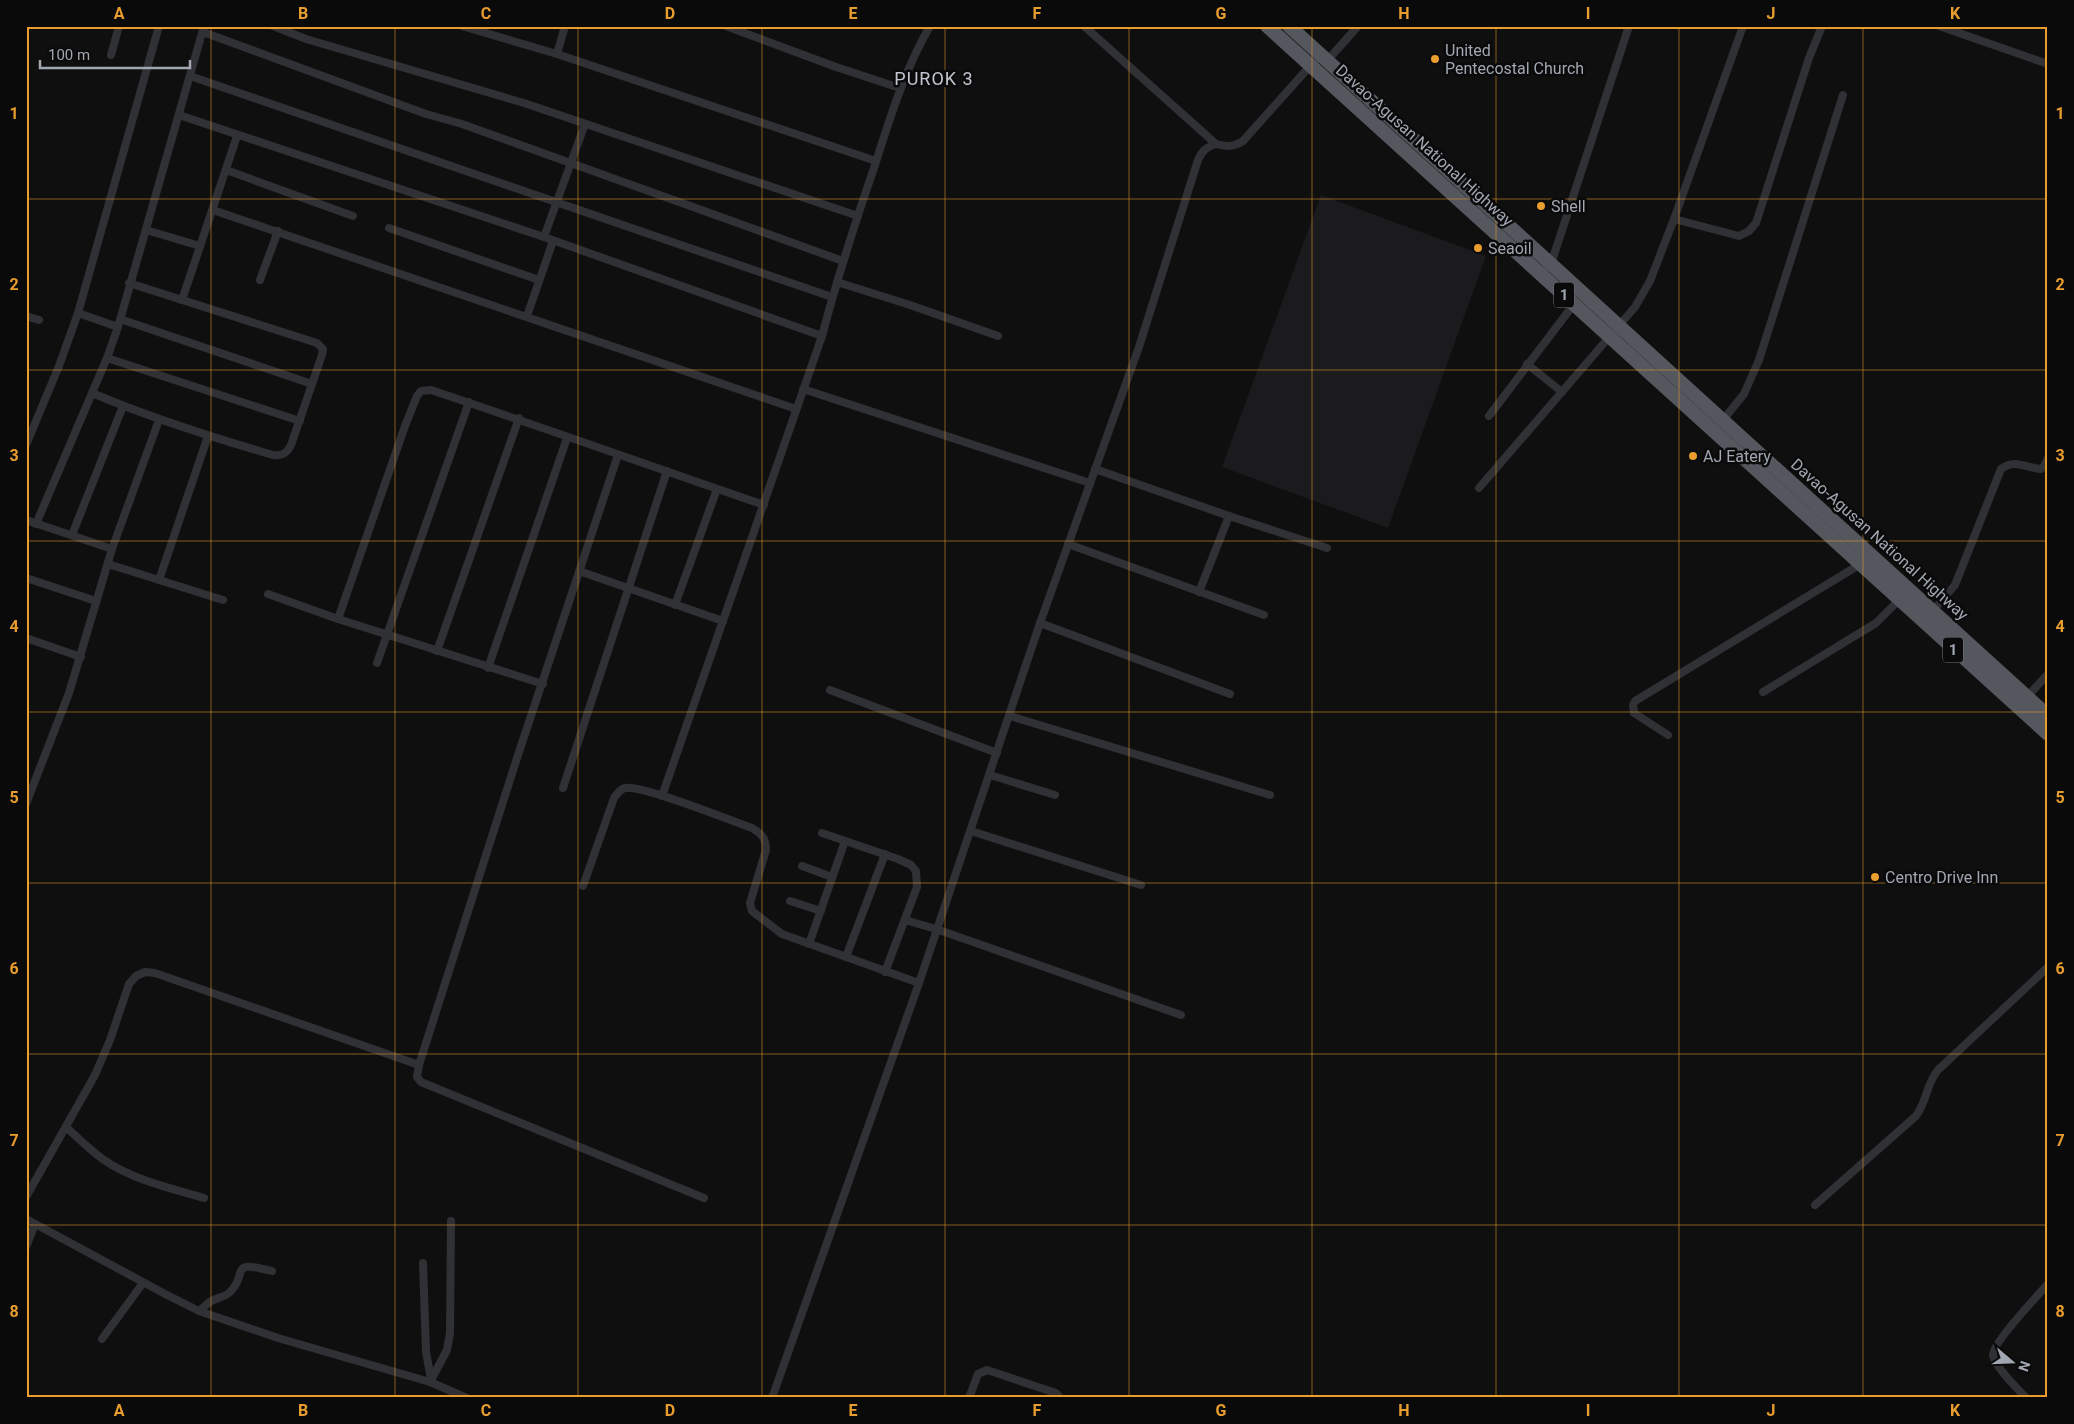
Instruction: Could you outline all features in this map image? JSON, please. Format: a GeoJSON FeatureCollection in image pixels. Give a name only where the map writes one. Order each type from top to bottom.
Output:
{"type":"FeatureCollection","features":[{"type":"Feature","properties":{"kind":"highway","name":"Davao-Agusan National Highway"},"geometry":{"type":"LineString","coordinates":[[1267,26],[1923,622],[2022,702],[2048,716]]}},
{"type":"Feature","properties":{"kind":"highway","name":"Davao-Agusan National Highway"},"geometry":{"type":"LineString","coordinates":[[1289,26],[1933,611],[2022,702],[2048,734]]}},
{"type":"Feature","properties":{"kind":"highway"},"geometry":{"type":"LineString","coordinates":[[1745,459],[1755,449]]}},
{"type":"Feature","properties":{"kind":"street"},"geometry":{"type":"LineString","coordinates":[[111,55],[119,26]]}},
{"type":"Feature","properties":{"kind":"street"},"geometry":{"type":"LineString","coordinates":[[26,445],[59,366],[78,313],[159,26]]}},
{"type":"Feature","properties":{"kind":"street"},"geometry":{"type":"LineString","coordinates":[[273,26],[306,39],[524,103],[858,216]]}},
{"type":"Feature","properties":{"kind":"street"},"geometry":{"type":"LineString","coordinates":[[462,26],[557,54],[876,160]]}},
{"type":"Feature","properties":{"kind":"street"},"geometry":{"type":"LineString","coordinates":[[557,54],[564,26]]}},
{"type":"Feature","properties":{"kind":"street"},"geometry":{"type":"LineString","coordinates":[[726,26],[836,67],[900,88]]}},
{"type":"Feature","properties":{"kind":"street"},"geometry":{"type":"LineString","coordinates":[[662,796],[822,336],[843,261],[900,88],[914,54],[930,26]]}},
{"type":"Feature","properties":{"kind":"street"},"geometry":{"type":"LineString","coordinates":[[1084,26],[1216,144]]}},
{"type":"Feature","properties":{"kind":"street"},"geometry":{"type":"LineString","coordinates":[[772,1398],[919,983],[1040,623],[1139,347],[1198,160],[1208,146],[1216,144],[1229,147],[1236,146],[1243,141],[1311,66],[1324,58],[1358,26]]}},
{"type":"Feature","properties":{"kind":"street"},"geometry":{"type":"LineString","coordinates":[[1541,274],[1551,264],[1629,26]]}},
{"type":"Feature","properties":{"kind":"street"},"geometry":{"type":"LineString","coordinates":[[1479,488],[1610,337],[1644,294],[1674,219],[1743,26]]}},
{"type":"Feature","properties":{"kind":"street"},"geometry":{"type":"LineString","coordinates":[[1674,219],[1739,236],[1750,231],[1756,223],[1809,58],[1822,26]]}},
{"type":"Feature","properties":{"kind":"street"},"geometry":{"type":"LineString","coordinates":[[1939,26],[2048,64]]}},
{"type":"Feature","properties":{"kind":"street"},"geometry":{"type":"LineString","coordinates":[[36,524],[107,358],[119,323],[203,29],[426,114],[462,124],[571,162],[843,261]]}},
{"type":"Feature","properties":{"kind":"street"},"geometry":{"type":"LineString","coordinates":[[190,76],[832,297]]}},
{"type":"Feature","properties":{"kind":"street"},"geometry":{"type":"LineString","coordinates":[[1723,420],[1744,394],[1759,360],[1843,94]]}},
{"type":"Feature","properties":{"kind":"street"},"geometry":{"type":"LineString","coordinates":[[179,115],[237,136],[553,240],[822,336]]}},
{"type":"Feature","properties":{"kind":"street"},"geometry":{"type":"LineString","coordinates":[[544,238],[585,124]]}},
{"type":"Feature","properties":{"kind":"street"},"geometry":{"type":"LineString","coordinates":[[182,300],[237,136]]}},
{"type":"Feature","properties":{"kind":"street"},"geometry":{"type":"LineString","coordinates":[[226,170],[353,216]]}},
{"type":"Feature","properties":{"kind":"street"},"geometry":{"type":"LineString","coordinates":[[213,210],[796,409]]}},
{"type":"Feature","properties":{"kind":"street"},"geometry":{"type":"LineString","coordinates":[[389,228],[539,280]]}},
{"type":"Feature","properties":{"kind":"street"},"geometry":{"type":"LineString","coordinates":[[146,230],[200,246]]}},
{"type":"Feature","properties":{"kind":"street"},"geometry":{"type":"LineString","coordinates":[[260,280],[278,231]]}},
{"type":"Feature","properties":{"kind":"street"},"geometry":{"type":"LineString","coordinates":[[527,316],[553,240]]}},
{"type":"Feature","properties":{"kind":"street"},"geometry":{"type":"LineString","coordinates":[[837,282],[998,336]]}},
{"type":"Feature","properties":{"kind":"street"},"geometry":{"type":"LineString","coordinates":[[92,393],[159,420],[208,436],[282,455],[286,454],[291,445],[300,421],[322,355],[323,349],[317,343],[129,283]]}},
{"type":"Feature","properties":{"kind":"street"},"geometry":{"type":"LineString","coordinates":[[1489,416],[1574,304]]}},
{"type":"Feature","properties":{"kind":"street"},"geometry":{"type":"LineString","coordinates":[[78,313],[119,323],[312,384]]}},
{"type":"Feature","properties":{"kind":"street"},"geometry":{"type":"LineString","coordinates":[[26,316],[40,320]]}},
{"type":"Feature","properties":{"kind":"street"},"geometry":{"type":"LineString","coordinates":[[107,358],[300,421]]}},
{"type":"Feature","properties":{"kind":"street"},"geometry":{"type":"LineString","coordinates":[[1527,364],[1562,392]]}},
{"type":"Feature","properties":{"kind":"street"},"geometry":{"type":"LineString","coordinates":[[338,619],[417,396],[426,389],[519,418],[567,438],[764,505]]}},
{"type":"Feature","properties":{"kind":"street"},"geometry":{"type":"LineString","coordinates":[[803,389],[1090,483]]}},
{"type":"Feature","properties":{"kind":"street"},"geometry":{"type":"LineString","coordinates":[[377,663],[469,402]]}},
{"type":"Feature","properties":{"kind":"street"},"geometry":{"type":"LineString","coordinates":[[72,536],[122,406]]}},
{"type":"Feature","properties":{"kind":"street"},"geometry":{"type":"LineString","coordinates":[[437,651],[519,418]]}},
{"type":"Feature","properties":{"kind":"street"},"geometry":{"type":"LineString","coordinates":[[26,804],[29,791],[58,724],[81,657],[112,549],[159,420]]}},
{"type":"Feature","properties":{"kind":"street"},"geometry":{"type":"LineString","coordinates":[[158,580],[208,436]]}},
{"type":"Feature","properties":{"kind":"street"},"geometry":{"type":"LineString","coordinates":[[488,668],[567,438]]}},
{"type":"Feature","properties":{"kind":"street"},"geometry":{"type":"LineString","coordinates":[[618,455],[517,758],[419,1064],[417,1077],[421,1082],[704,1198]]}},
{"type":"Feature","properties":{"kind":"street"},"geometry":{"type":"LineString","coordinates":[[1923,622],[1955,585],[2000,469],[2015,463],[2041,469],[2048,458]]}},
{"type":"Feature","properties":{"kind":"street"},"geometry":{"type":"LineString","coordinates":[[1095,469],[1327,548]]}},
{"type":"Feature","properties":{"kind":"street"},"geometry":{"type":"LineString","coordinates":[[563,788],[667,471]]}},
{"type":"Feature","properties":{"kind":"street"},"geometry":{"type":"LineString","coordinates":[[675,605],[717,489]]}},
{"type":"Feature","properties":{"kind":"street"},"geometry":{"type":"LineString","coordinates":[[1199,592],[1229,516]]}},
{"type":"Feature","properties":{"kind":"street"},"geometry":{"type":"LineString","coordinates":[[26,520],[112,549]]}},
{"type":"Feature","properties":{"kind":"street"},"geometry":{"type":"LineString","coordinates":[[1068,544],[1264,615]]}},
{"type":"Feature","properties":{"kind":"street"},"geometry":{"type":"LineString","coordinates":[[108,564],[223,600]]}},
{"type":"Feature","properties":{"kind":"street"},"geometry":{"type":"LineString","coordinates":[[1668,735],[1634,713],[1633,705],[1635,701],[1860,565]]}},
{"type":"Feature","properties":{"kind":"street"},"geometry":{"type":"LineString","coordinates":[[579,571],[723,621]]}},
{"type":"Feature","properties":{"kind":"street"},"geometry":{"type":"LineString","coordinates":[[26,578],[96,601]]}},
{"type":"Feature","properties":{"kind":"street"},"geometry":{"type":"LineString","coordinates":[[268,594],[338,619],[542,684]]}},
{"type":"Feature","properties":{"kind":"street"},"geometry":{"type":"LineString","coordinates":[[1763,692],[1876,623],[1899,600]]}},
{"type":"Feature","properties":{"kind":"street"},"geometry":{"type":"LineString","coordinates":[[1040,623],[1230,694]]}},
{"type":"Feature","properties":{"kind":"street"},"geometry":{"type":"LineString","coordinates":[[26,638],[81,657]]}},
{"type":"Feature","properties":{"kind":"street"},"geometry":{"type":"LineString","coordinates":[[2022,702],[2048,674]]}},
{"type":"Feature","properties":{"kind":"street"},"geometry":{"type":"LineString","coordinates":[[830,690],[997,752]]}},
{"type":"Feature","properties":{"kind":"street"},"geometry":{"type":"LineString","coordinates":[[1010,716],[1270,795]]}},
{"type":"Feature","properties":{"kind":"street"},"geometry":{"type":"LineString","coordinates":[[990,774],[1055,795]]}},
{"type":"Feature","properties":{"kind":"street"},"geometry":{"type":"LineString","coordinates":[[583,886],[614,798],[619,792],[624,788],[633,788],[662,796],[752,828],[762,834],[766,841],[766,850],[750,902],[752,910],[782,934],[919,983]]}},
{"type":"Feature","properties":{"kind":"street"},"geometry":{"type":"LineString","coordinates":[[971,831],[1141,885]]}},
{"type":"Feature","properties":{"kind":"street"},"geometry":{"type":"LineString","coordinates":[[822,833],[885,854],[911,865],[916,871],[917,887],[885,972]]}},
{"type":"Feature","properties":{"kind":"street"},"geometry":{"type":"LineString","coordinates":[[809,944],[845,841]]}},
{"type":"Feature","properties":{"kind":"street"},"geometry":{"type":"LineString","coordinates":[[846,958],[885,854]]}},
{"type":"Feature","properties":{"kind":"street"},"geometry":{"type":"LineString","coordinates":[[802,866],[832,877]]}},
{"type":"Feature","properties":{"kind":"street"},"geometry":{"type":"LineString","coordinates":[[790,901],[821,911]]}},
{"type":"Feature","properties":{"kind":"street"},"geometry":{"type":"LineString","coordinates":[[905,920],[936,929],[1181,1015]]}},
{"type":"Feature","properties":{"kind":"street"},"geometry":{"type":"LineString","coordinates":[[1815,1205],[1916,1116],[1923,1106],[1932,1077],[1938,1070],[2048,967]]}},
{"type":"Feature","properties":{"kind":"street"},"geometry":{"type":"LineString","coordinates":[[26,1197],[95,1076],[110,1040],[129,984],[136,976],[145,972],[155,973],[419,1064]]}},
{"type":"Feature","properties":{"kind":"street"},"geometry":{"type":"LineString","coordinates":[[66,1127],[103,1159],[117,1168],[166,1187],[204,1198]]}},
{"type":"Feature","properties":{"kind":"street"},"geometry":{"type":"LineString","coordinates":[[26,1219],[199,1311],[278,1338],[431,1381],[466,1398]]}},
{"type":"Feature","properties":{"kind":"street"},"geometry":{"type":"LineString","coordinates":[[431,1381],[447,1350],[450,1333],[451,1221]]}},
{"type":"Feature","properties":{"kind":"street"},"geometry":{"type":"LineString","coordinates":[[26,1247],[35,1224]]}},
{"type":"Feature","properties":{"kind":"street"},"geometry":{"type":"LineString","coordinates":[[423,1263],[426,1352],[431,1381]]}},
{"type":"Feature","properties":{"kind":"street"},"geometry":{"type":"LineString","coordinates":[[199,1311],[213,1300],[226,1295],[232,1290],[244,1267],[252,1266],[272,1271]]}},
{"type":"Feature","properties":{"kind":"street"},"geometry":{"type":"LineString","coordinates":[[102,1339],[143,1282]]}},
{"type":"Feature","properties":{"kind":"street"},"geometry":{"type":"LineString","coordinates":[[2026,1398],[1997,1365],[1992,1356],[2003,1335],[2048,1284]]}},
{"type":"Feature","properties":{"kind":"street"},"geometry":{"type":"LineString","coordinates":[[969,1398],[978,1374],[987,1370],[1056,1393],[1060,1398]]}},
{"type":"Feature","properties":{"kind":"shaded area"},"geometry":{"type":"Polygon","coordinates":[[[1321,195],[1486,256],[1388,528],[1222,467],[1321,195]]]}},
{"type":"Feature","properties":{"kind":"place","name":"United Pentecostal Church"},"geometry":{"type":"Point","coordinates":[1435,59]}},
{"type":"Feature","properties":{"kind":"place","name":"Shell"},"geometry":{"type":"Point","coordinates":[1541,206]}},
{"type":"Feature","properties":{"kind":"place","name":"Seaoil"},"geometry":{"type":"Point","coordinates":[1478,248]}},
{"type":"Feature","properties":{"kind":"place","name":"AJ Eatery"},"geometry":{"type":"Point","coordinates":[1693,456]}},
{"type":"Feature","properties":{"kind":"place","name":"Centro Drive Inn"},"geometry":{"type":"Point","coordinates":[1875,877]}},
{"type":"Feature","properties":{"kind":"district","name":"PUROK 3"},"geometry":{"type":"Point","coordinates":[934,79]}}]}
